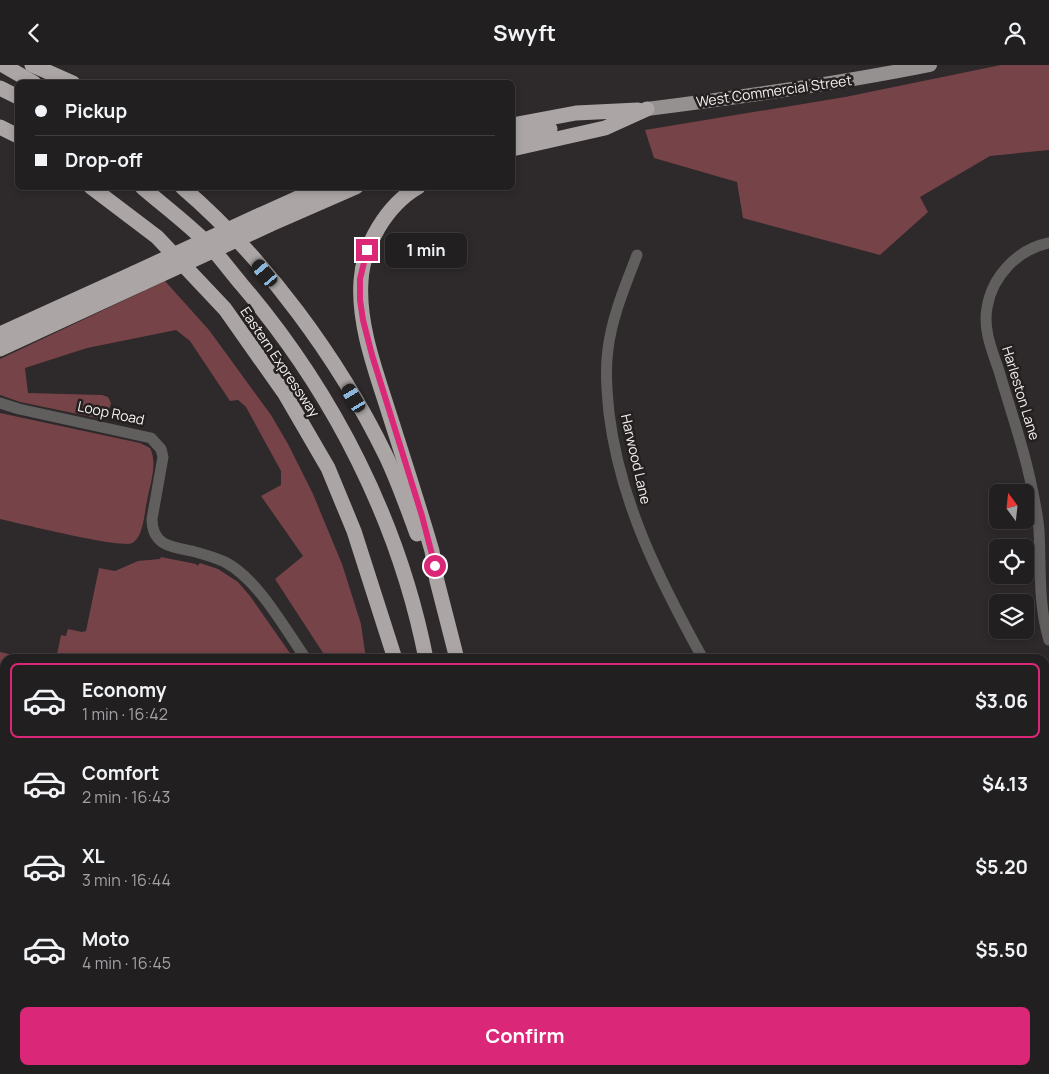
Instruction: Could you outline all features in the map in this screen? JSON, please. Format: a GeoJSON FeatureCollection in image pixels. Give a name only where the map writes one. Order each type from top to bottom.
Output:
{"type":"FeatureCollection","features":[{"type":"Feature","properties":{"kind":"highway"},"geometry":{"type":"LineString","coordinates":[[3,65],[29,80]]}},
{"type":"Feature","properties":{"kind":"highway"},"geometry":{"type":"LineString","coordinates":[[32,65],[66,80]]}},
{"type":"Feature","properties":{"kind":"highway"},"geometry":{"type":"LineString","coordinates":[[0,88],[15,96]]}},
{"type":"Feature","properties":{"kind":"highway"},"geometry":{"type":"LineString","coordinates":[[515,115],[601,104],[647,109]]}},
{"type":"Feature","properties":{"kind":"highway"},"geometry":{"type":"LineString","coordinates":[[515,124],[576,113],[647,109]]}},
{"type":"Feature","properties":{"kind":"highway"},"geometry":{"type":"LineString","coordinates":[[515,136],[593,122],[647,109]]}},
{"type":"Feature","properties":{"kind":"highway"},"geometry":{"type":"LineString","coordinates":[[515,148],[605,128],[647,109]]}},
{"type":"Feature","properties":{"kind":"highway","name":"Eastern Expressway"},"geometry":{"type":"LineString","coordinates":[[95,190],[157,237],[198,280],[224,309],[286,394],[328,468],[350,521],[393,654]]}},
{"type":"Feature","properties":{"kind":"highway","name":"Eastern Expressway"},"geometry":{"type":"LineString","coordinates":[[146,190],[208,245],[265,312],[314,381],[342,428],[367,477],[392,537],[409,590],[425,654]]}},
{"type":"Feature","properties":{"kind":"highway"},"geometry":{"type":"LineString","coordinates":[[185,190],[246,250],[285,297],[325,352],[368,422],[385,456],[437,581]]}},
{"type":"Feature","properties":{"kind":"highway"},"geometry":{"type":"LineString","coordinates":[[0,349],[138,278],[264,220],[317,190]]}},
{"type":"Feature","properties":{"kind":"highway"},"geometry":{"type":"LineString","coordinates":[[264,220],[348,190]]}},
{"type":"Feature","properties":{"kind":"highway"},"geometry":{"type":"LineString","coordinates":[[414,190],[394,207],[380,224],[367,250],[360,279],[360,300],[372,355],[432,551],[437,581],[456,654]]}},
{"type":"Feature","properties":{"kind":"highway"},"geometry":{"type":"LineString","coordinates":[[0,334],[138,278]]}},
{"type":"Feature","properties":{"kind":"main road","name":"West Commercial Street"},"geometry":{"type":"LineString","coordinates":[[647,109],[877,76],[930,65]]}},
{"type":"Feature","properties":{"kind":"street","name":"Harleston Lane"},"geometry":{"type":"LineString","coordinates":[[1049,243],[1023,254],[1007,267],[1000,276],[989,298],[986,318],[989,341],[1027,464],[1034,497],[1038,527],[1043,607],[1049,639]]}},
{"type":"Feature","properties":{"kind":"street","name":"Harwood Lane"},"geometry":{"type":"LineString","coordinates":[[637,255],[613,325],[608,350],[607,375],[612,433],[628,499],[638,529],[670,598],[700,654]]}},
{"type":"Feature","properties":{"kind":"street","name":"Loop Road"},"geometry":{"type":"LineString","coordinates":[[0,403],[19,409],[151,438],[161,449],[163,457],[152,519],[152,527],[155,534],[165,545],[213,557],[238,570],[257,589],[302,654]]}},
{"type":"Feature","properties":{"kind":"shaded area"},"geometry":{"type":"Polygon","coordinates":[[[1001,65],[1049,65],[1049,150],[990,156],[920,197],[928,212],[880,255],[743,218],[737,182],[654,158],[645,130],[845,97],[1001,65]]]}},
{"type":"Feature","properties":{"kind":"shaded area"},"geometry":{"type":"Polygon","coordinates":[[[165,281],[209,330],[271,415],[288,444],[313,494],[342,564],[361,624],[365,654],[324,654],[275,579],[303,556],[261,496],[281,485],[281,471],[246,407],[238,400],[230,401],[190,341],[176,330],[87,348],[25,368],[28,393],[102,395],[108,397],[111,403],[107,413],[97,418],[20,402],[0,395],[0,359],[165,281]]]}},
{"type":"Feature","properties":{"kind":"shaded area"},"geometry":{"type":"Polygon","coordinates":[[[0,413],[140,443],[150,448],[153,474],[143,524],[136,540],[132,543],[124,544],[110,542],[69,535],[0,519],[0,413]]]}},
{"type":"Feature","properties":{"kind":"shaded area"},"geometry":{"type":"Polygon","coordinates":[[[161,557],[196,564],[197,566],[200,563],[218,569],[238,582],[291,654],[57,654],[61,635],[66,636],[68,629],[86,631],[99,568],[115,571],[138,561],[160,559],[161,557]]]}},
{"type":"Feature","properties":{"kind":"route"},"geometry":{"type":"LineString","coordinates":[[367,250],[360,279],[360,300],[363,320],[382,390],[422,516],[435,566]]}}]}
